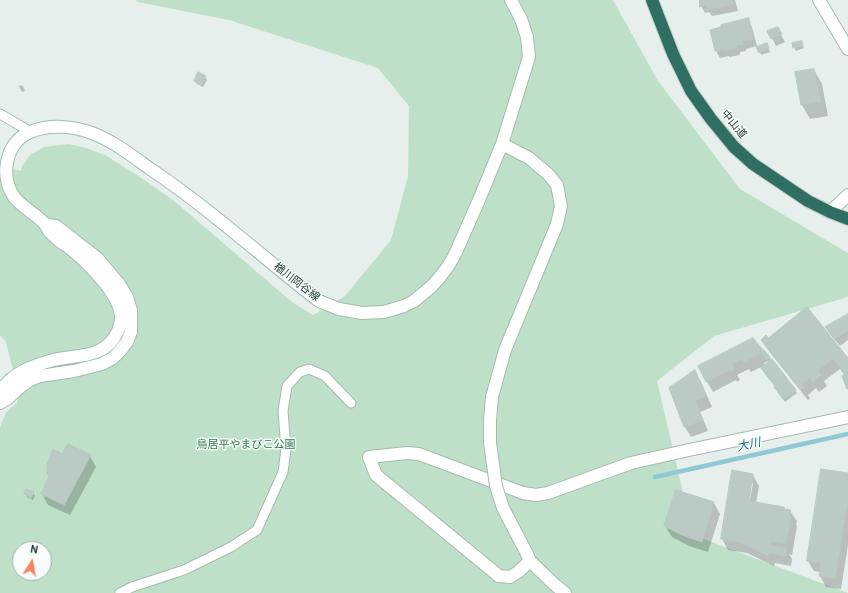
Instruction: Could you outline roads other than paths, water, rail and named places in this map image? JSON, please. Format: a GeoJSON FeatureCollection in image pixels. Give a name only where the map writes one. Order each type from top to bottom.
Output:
{"type":"FeatureCollection","features":[{"type":"Feature","properties":{"kind":"highway","name":"中山道"},"geometry":{"type":"LineString","coordinates":[[652,0],[673,54],[691,91],[734,147],[753,164],[808,201],[848,219]]}},
{"type":"Feature","properties":{"kind":"main road","name":"楢川岡谷線"},"geometry":{"type":"LineString","coordinates":[[0,391],[11,378],[28,368],[51,360],[97,353],[110,344],[119,330],[121,317],[117,302],[100,276],[71,249],[51,234],[46,225],[13,197],[7,187],[4,177],[4,166],[7,154],[13,145],[25,135],[40,129],[56,127],[72,128],[91,132],[108,140],[178,187],[319,302],[339,309],[362,313],[384,312],[404,306],[414,301],[440,277],[449,265],[479,200],[502,144],[529,57],[527,38],[522,19],[511,0]]}},
{"type":"Feature","properties":{"kind":"main road"},"geometry":{"type":"LineString","coordinates":[[819,0],[848,49]]}},
{"type":"Feature","properties":{"kind":"main road"},"geometry":{"type":"LineString","coordinates":[[502,144],[529,158],[548,174],[557,185],[562,206],[557,224],[505,350],[492,397],[490,443],[496,486],[503,508],[528,556],[555,586],[565,593]]}},
{"type":"Feature","properties":{"kind":"main road"},"geometry":{"type":"LineString","coordinates":[[830,212],[848,195]]}},
{"type":"Feature","properties":{"kind":"main road","name":"楢川岡谷線"},"geometry":{"type":"LineString","coordinates":[[0,402],[7,399],[30,380],[40,376],[74,371],[102,364],[113,358],[120,351],[127,342],[131,332],[131,310],[127,297],[119,284],[97,258],[56,226],[46,225]]}},
{"type":"Feature","properties":{"kind":"main road"},"geometry":{"type":"LineString","coordinates":[[528,556],[518,572],[510,577],[499,576],[376,475],[369,457],[407,453],[419,454],[523,493],[536,495],[548,493],[631,463],[848,417]]}},
{"type":"Feature","properties":{"kind":"lane"},"geometry":{"type":"LineString","coordinates":[[0,114],[32,132]]}},
{"type":"Feature","properties":{"kind":"lane"},"geometry":{"type":"LineString","coordinates":[[120,593],[132,587],[184,570],[231,547],[257,530],[284,472],[286,449],[282,411],[288,386],[300,372],[309,369],[325,376],[351,403]]}},
{"type":"Feature","properties":{"kind":"waterway","name":"大川"},"geometry":{"type":"LineString","coordinates":[[655,477],[848,434]]}},
{"type":"Feature","properties":{"kind":"park label","name":"鳥居平やまびこ公園"},"geometry":{"type":"Point","coordinates":[246,446]}}]}
